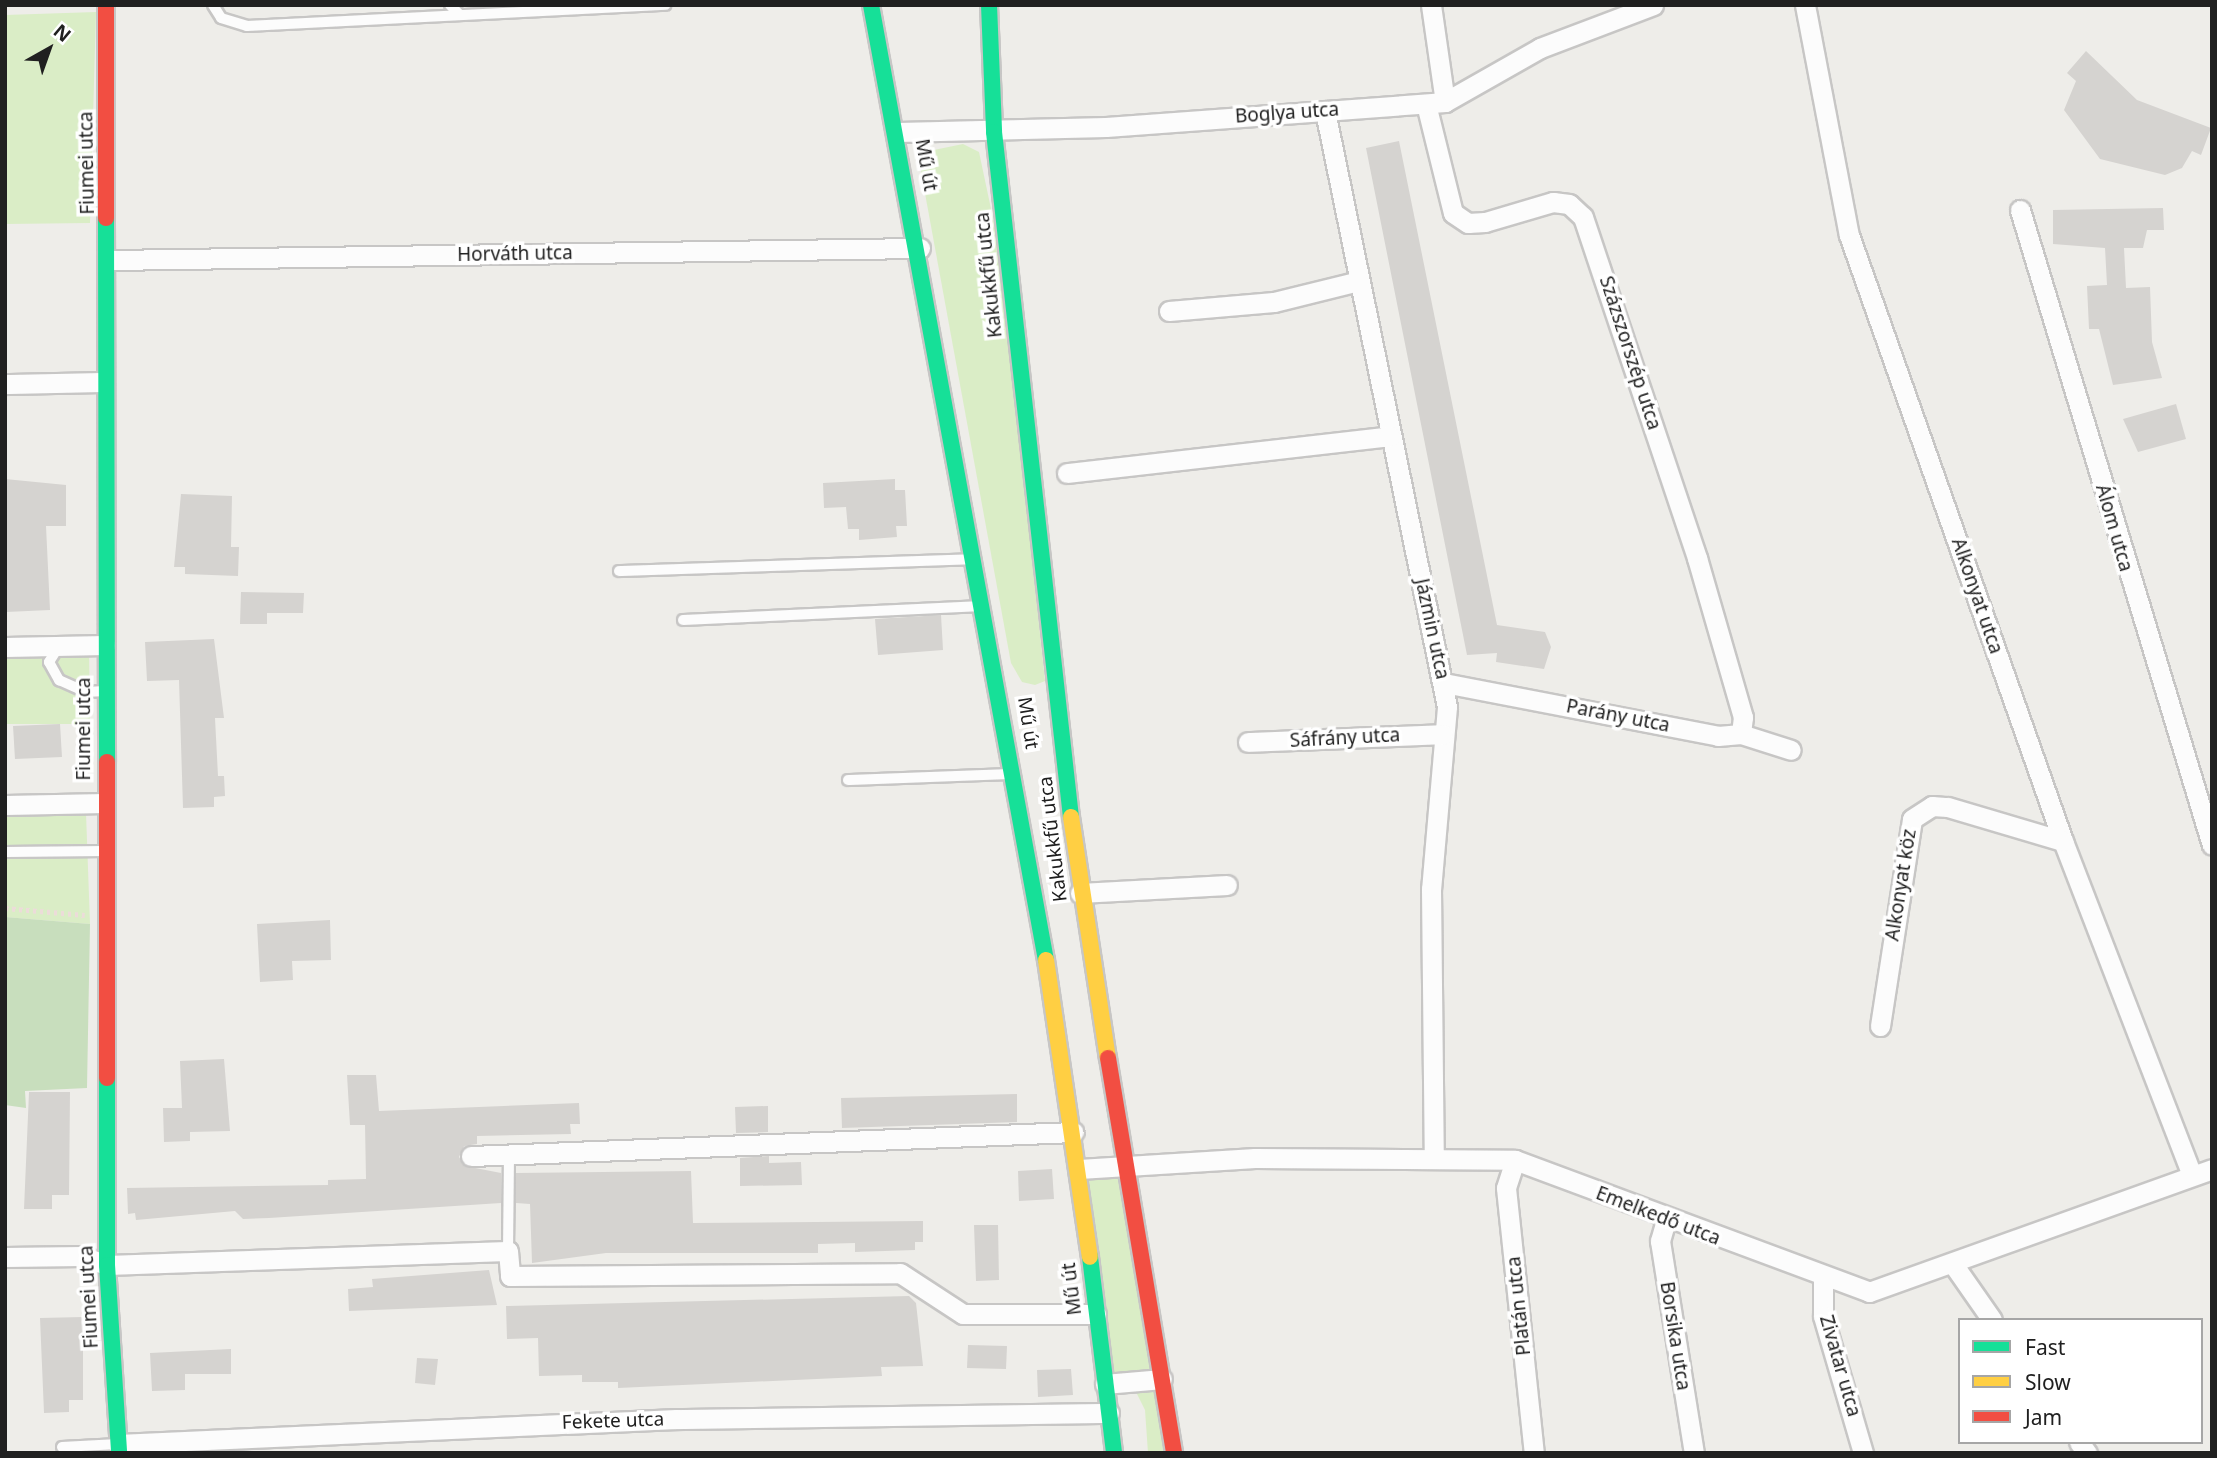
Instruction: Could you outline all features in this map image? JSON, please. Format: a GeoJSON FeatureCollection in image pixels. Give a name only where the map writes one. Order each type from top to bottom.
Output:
{"type":"FeatureCollection","features":[{"type":"Feature","properties":{"kind":"street","name":"Fiumei utca"},"geometry":{"type":"LineString","coordinates":[[106,5],[110,260],[104,382],[107,1265],[118,1448]]}},
{"type":"Feature","properties":{"kind":"street","name":"Mű út"},"geometry":{"type":"LineString","coordinates":[[872,5],[978,559],[1015,773],[1074,1132],[1114,1453]]}},
{"type":"Feature","properties":{"kind":"street","name":"Kakukkfű utca"},"geometry":{"type":"LineString","coordinates":[[989,5],[994,132],[1080,894],[1128,1164],[1136,1256],[1154,1311],[1174,1453]]}},
{"type":"Feature","properties":{"kind":"street","name":"Százszorszép utca"},"geometry":{"type":"LineString","coordinates":[[1432,5],[1435,103],[1453,213],[1468,223],[1485,222],[1553,202],[1569,204],[1583,217],[1697,558],[1743,718],[1741,734]]}},
{"type":"Feature","properties":{"kind":"street","name":"Boglya utca"},"geometry":{"type":"LineString","coordinates":[[898,132],[994,132],[1435,103],[1540,48],[1652,5]]}},
{"type":"Feature","properties":{"kind":"street","name":"Alkonyat utca"},"geometry":{"type":"LineString","coordinates":[[1805,5],[1849,235],[2063,841],[2192,1175]]}},
{"type":"Feature","properties":{"kind":"street","name":"Jázmin utca"},"geometry":{"type":"LineString","coordinates":[[1325,111],[1390,436],[1444,683],[1443,734],[1431,889],[1434,1157]]}},
{"type":"Feature","properties":{"kind":"street","name":"Álom utca"},"geometry":{"type":"LineString","coordinates":[[2020,210],[2212,845]]}},
{"type":"Feature","properties":{"kind":"street","name":"Horváth utca"},"geometry":{"type":"LineString","coordinates":[[110,260],[920,248]]}},
{"type":"Feature","properties":{"kind":"street"},"geometry":{"type":"LineString","coordinates":[[1169,311],[1274,302],[1359,281]]}},
{"type":"Feature","properties":{"kind":"street"},"geometry":{"type":"LineString","coordinates":[[5,384],[104,382]]}},
{"type":"Feature","properties":{"kind":"street"},"geometry":{"type":"LineString","coordinates":[[1067,473],[1390,436]]}},
{"type":"Feature","properties":{"kind":"street"},"geometry":{"type":"LineString","coordinates":[[5,647],[105,645]]}},
{"type":"Feature","properties":{"kind":"street","name":"Parány utca"},"geometry":{"type":"LineString","coordinates":[[1444,683],[1718,736],[1741,734],[1791,750]]}},
{"type":"Feature","properties":{"kind":"street","name":"Sáfrány utca"},"geometry":{"type":"LineString","coordinates":[[1248,742],[1443,734]]}},
{"type":"Feature","properties":{"kind":"street"},"geometry":{"type":"LineString","coordinates":[[5,805],[106,803]]}},
{"type":"Feature","properties":{"kind":"street","name":"Alkonyat köz"},"geometry":{"type":"LineString","coordinates":[[1881,1026],[1912,819],[1932,807],[1948,807],[2063,841]]}},
{"type":"Feature","properties":{"kind":"street"},"geometry":{"type":"LineString","coordinates":[[1080,894],[1227,885]]}},
{"type":"Feature","properties":{"kind":"street"},"geometry":{"type":"LineString","coordinates":[[471,1156],[1074,1132]]}},
{"type":"Feature","properties":{"kind":"street","name":"Emelkedő utca"},"geometry":{"type":"LineString","coordinates":[[1079,1169],[1128,1164],[1434,1157],[1515,1160],[1666,1220],[1869,1292],[2212,1169]]}},
{"type":"Feature","properties":{"kind":"street","name":"Platán utca"},"geometry":{"type":"LineString","coordinates":[[1515,1160],[1506,1188],[1534,1453]]}},
{"type":"Feature","properties":{"kind":"street","name":"Borsika utca"},"geometry":{"type":"LineString","coordinates":[[1666,1220],[1660,1241],[1694,1453]]}},
{"type":"Feature","properties":{"kind":"street"},"geometry":{"type":"LineString","coordinates":[[5,1257],[82,1256],[107,1265],[508,1251],[510,1276],[900,1273],[963,1314],[1096,1314]]}},
{"type":"Feature","properties":{"kind":"street"},"geometry":{"type":"LineString","coordinates":[[1953,1264],[1991,1318]]}},
{"type":"Feature","properties":{"kind":"street","name":"Zivatar utca"},"geometry":{"type":"LineString","coordinates":[[1823,1277],[1824,1316],[1863,1453]]}},
{"type":"Feature","properties":{"kind":"street"},"geometry":{"type":"LineString","coordinates":[[1105,1384],[1162,1379]]}},
{"type":"Feature","properties":{"kind":"street","name":"Fekete utca"},"geometry":{"type":"LineString","coordinates":[[118,1448],[676,1419],[1109,1413]]}},
{"type":"Feature","properties":{"kind":"lane"},"geometry":{"type":"LineString","coordinates":[[213,5],[222,18],[247,26],[665,5]]}},
{"type":"Feature","properties":{"kind":"lane"},"geometry":{"type":"LineString","coordinates":[[450,5],[460,15]]}},
{"type":"Feature","properties":{"kind":"lane"},"geometry":{"type":"LineString","coordinates":[[619,571],[978,559]]}},
{"type":"Feature","properties":{"kind":"lane"},"geometry":{"type":"LineString","coordinates":[[683,620],[986,606]]}},
{"type":"Feature","properties":{"kind":"lane"},"geometry":{"type":"LineString","coordinates":[[59,646],[49,662],[59,680],[86,692],[105,691]]}},
{"type":"Feature","properties":{"kind":"lane"},"geometry":{"type":"LineString","coordinates":[[848,780],[1015,773]]}},
{"type":"Feature","properties":{"kind":"lane"},"geometry":{"type":"LineString","coordinates":[[5,852],[106,851]]}},
{"type":"Feature","properties":{"kind":"lane"},"geometry":{"type":"LineString","coordinates":[[508,1251],[509,1155]]}},
{"type":"Feature","properties":{"kind":"lane"},"geometry":{"type":"LineString","coordinates":[[62,1447],[118,1448]]}},
{"type":"Feature","properties":{"kind":"path"},"geometry":{"type":"LineString","coordinates":[[5,908],[106,920]]}},
{"type":"Feature","properties":{"kind":"green space"},"geometry":{"type":"Polygon","coordinates":[[[96,12],[90,223],[5,224],[5,15],[96,12]]]}},
{"type":"Feature","properties":{"kind":"green space"},"geometry":{"type":"Polygon","coordinates":[[[963,144],[979,152],[998,242],[1045,681],[1035,685],[1022,682],[1011,663],[920,166],[929,151],[963,144]]]}},
{"type":"Feature","properties":{"kind":"green space"},"geometry":{"type":"Polygon","coordinates":[[[89,649],[90,724],[5,724],[5,651],[89,649]]]}},
{"type":"Feature","properties":{"kind":"green space"},"geometry":{"type":"Polygon","coordinates":[[[5,813],[86,813],[90,924],[5,917],[5,813]]]}},
{"type":"Feature","properties":{"kind":"green space"},"geometry":{"type":"Polygon","coordinates":[[[5,917],[90,924],[87,1088],[25,1091],[26,1108],[5,1105],[5,917]]]}},
{"type":"Feature","properties":{"kind":"green space"},"geometry":{"type":"Polygon","coordinates":[[[1128,1164],[1174,1453],[1148,1453],[1145,1410],[1132,1384],[1104,1375],[1079,1169],[1128,1164]]]}},
{"type":"Feature","properties":{"kind":"building"},"geometry":{"type":"Polygon","coordinates":[[[2086,51],[2137,100],[2211,128],[2201,155],[2192,151],[2182,168],[2165,175],[2100,159],[2064,110],[2076,81],[2067,73],[2086,51]]]}},
{"type":"Feature","properties":{"kind":"building"},"geometry":{"type":"Polygon","coordinates":[[[1399,141],[1497,625],[1545,632],[1551,647],[1544,669],[1496,662],[1497,653],[1467,655],[1366,148],[1399,141]]]}},
{"type":"Feature","properties":{"kind":"building"},"geometry":{"type":"Polygon","coordinates":[[[2163,208],[2164,230],[2147,230],[2143,248],[2124,248],[2126,288],[2150,287],[2152,342],[2162,378],[2113,385],[2099,329],[2089,329],[2087,286],[2107,285],[2105,248],[2053,244],[2053,210],[2163,208]]]}},
{"type":"Feature","properties":{"kind":"building"},"geometry":{"type":"Polygon","coordinates":[[[2176,404],[2186,439],[2138,452],[2123,419],[2176,404]]]}},
{"type":"Feature","properties":{"kind":"building"},"geometry":{"type":"Polygon","coordinates":[[[5,479],[66,485],[66,526],[46,526],[50,610],[6,612],[5,479]]]}},
{"type":"Feature","properties":{"kind":"building"},"geometry":{"type":"Polygon","coordinates":[[[895,479],[895,490],[905,490],[907,526],[896,526],[897,537],[859,540],[859,529],[848,529],[846,507],[824,508],[823,483],[895,479]]]}},
{"type":"Feature","properties":{"kind":"building"},"geometry":{"type":"Polygon","coordinates":[[[181,494],[232,496],[231,547],[239,547],[238,576],[185,574],[185,567],[174,567],[181,494]]]}},
{"type":"Feature","properties":{"kind":"building"},"geometry":{"type":"Polygon","coordinates":[[[241,592],[304,593],[303,613],[267,613],[267,624],[240,624],[241,592]]]}},
{"type":"Feature","properties":{"kind":"building"},"geometry":{"type":"Polygon","coordinates":[[[941,615],[943,650],[878,655],[875,619],[941,615]]]}},
{"type":"Feature","properties":{"kind":"building"},"geometry":{"type":"Polygon","coordinates":[[[214,639],[224,718],[215,718],[218,776],[224,776],[225,796],[214,797],[214,807],[183,808],[179,680],[147,681],[145,642],[214,639]]]}},
{"type":"Feature","properties":{"kind":"building"},"geometry":{"type":"Polygon","coordinates":[[[60,724],[62,757],[15,759],[13,726],[60,724]]]}},
{"type":"Feature","properties":{"kind":"building"},"geometry":{"type":"Polygon","coordinates":[[[330,920],[331,960],[292,961],[293,980],[260,982],[257,924],[330,920]]]}},
{"type":"Feature","properties":{"kind":"building"},"geometry":{"type":"Polygon","coordinates":[[[224,1059],[230,1131],[190,1132],[190,1141],[164,1142],[163,1108],[182,1108],[180,1061],[224,1059]]]}},
{"type":"Feature","properties":{"kind":"building"},"geometry":{"type":"Polygon","coordinates":[[[347,1075],[376,1075],[379,1111],[579,1103],[580,1124],[570,1124],[571,1134],[477,1136],[477,1144],[464,1146],[459,1157],[465,1166],[501,1173],[501,1203],[243,1219],[235,1211],[136,1220],[135,1213],[128,1214],[127,1188],[328,1185],[328,1180],[366,1179],[365,1125],[350,1125],[347,1075]]]}},
{"type":"Feature","properties":{"kind":"building"},"geometry":{"type":"Polygon","coordinates":[[[29,1092],[70,1092],[69,1195],[52,1195],[52,1209],[24,1209],[29,1092]]]}},
{"type":"Feature","properties":{"kind":"building"},"geometry":{"type":"Polygon","coordinates":[[[1017,1094],[1017,1122],[842,1128],[841,1098],[1017,1094]]]}},
{"type":"Feature","properties":{"kind":"building"},"geometry":{"type":"Polygon","coordinates":[[[768,1106],[768,1132],[736,1133],[735,1107],[768,1106]]]}},
{"type":"Feature","properties":{"kind":"building"},"geometry":{"type":"Polygon","coordinates":[[[769,1156],[769,1163],[801,1162],[802,1185],[740,1186],[740,1158],[769,1156]]]}},
{"type":"Feature","properties":{"kind":"building"},"geometry":{"type":"Polygon","coordinates":[[[1052,1169],[1054,1199],[1019,1201],[1018,1171],[1052,1169]]]}},
{"type":"Feature","properties":{"kind":"building"},"geometry":{"type":"Polygon","coordinates":[[[691,1171],[693,1223],[923,1221],[923,1242],[915,1242],[915,1250],[855,1252],[855,1243],[818,1244],[818,1253],[606,1253],[532,1263],[530,1204],[516,1203],[516,1173],[691,1171]]]}},
{"type":"Feature","properties":{"kind":"building"},"geometry":{"type":"Polygon","coordinates":[[[974,1225],[998,1225],[999,1280],[976,1281],[974,1225]]]}},
{"type":"Feature","properties":{"kind":"building"},"geometry":{"type":"Polygon","coordinates":[[[489,1270],[497,1305],[349,1311],[348,1289],[373,1287],[372,1279],[489,1270]]]}},
{"type":"Feature","properties":{"kind":"building"},"geometry":{"type":"Polygon","coordinates":[[[909,1296],[916,1303],[923,1366],[881,1367],[882,1376],[618,1388],[618,1382],[582,1382],[582,1375],[539,1376],[538,1338],[507,1339],[506,1306],[909,1296]]]}},
{"type":"Feature","properties":{"kind":"building"},"geometry":{"type":"Polygon","coordinates":[[[83,1317],[83,1400],[69,1400],[69,1412],[44,1413],[40,1318],[83,1317]]]}},
{"type":"Feature","properties":{"kind":"building"},"geometry":{"type":"Polygon","coordinates":[[[968,1345],[1007,1346],[1006,1369],[967,1368],[968,1345]]]}},
{"type":"Feature","properties":{"kind":"building"},"geometry":{"type":"Polygon","coordinates":[[[231,1349],[231,1374],[185,1374],[185,1390],[152,1391],[150,1353],[231,1349]]]}},
{"type":"Feature","properties":{"kind":"building"},"geometry":{"type":"Polygon","coordinates":[[[417,1358],[438,1359],[435,1385],[415,1383],[417,1358]]]}},
{"type":"Feature","properties":{"kind":"building"},"geometry":{"type":"Polygon","coordinates":[[[1071,1369],[1073,1395],[1038,1397],[1037,1370],[1071,1369]]]}},
{"type":"Feature","properties":{"kind":"traffic: fast"},"geometry":{"type":"LineString","coordinates":[[871,5],[1046,960]]}},
{"type":"Feature","properties":{"kind":"traffic: fast"},"geometry":{"type":"LineString","coordinates":[[989,5],[994,132],[1071,817]]}},
{"type":"Feature","properties":{"kind":"traffic: fast"},"geometry":{"type":"LineString","coordinates":[[106,218],[107,762]]}},
{"type":"Feature","properties":{"kind":"traffic: fast"},"geometry":{"type":"LineString","coordinates":[[107,1078],[107,1265],[119,1453]]}},
{"type":"Feature","properties":{"kind":"traffic: fast"},"geometry":{"type":"LineString","coordinates":[[1090,1257],[1114,1453]]}},
{"type":"Feature","properties":{"kind":"traffic: slow"},"geometry":{"type":"LineString","coordinates":[[1071,817],[1108,1058]]}},
{"type":"Feature","properties":{"kind":"traffic: slow"},"geometry":{"type":"LineString","coordinates":[[1046,960],[1090,1257]]}},
{"type":"Feature","properties":{"kind":"traffic: jam"},"geometry":{"type":"LineString","coordinates":[[106,5],[106,218]]}},
{"type":"Feature","properties":{"kind":"traffic: jam"},"geometry":{"type":"LineString","coordinates":[[107,762],[107,1078]]}},
{"type":"Feature","properties":{"kind":"traffic: jam"},"geometry":{"type":"LineString","coordinates":[[1108,1058],[1174,1453]]}}]}
